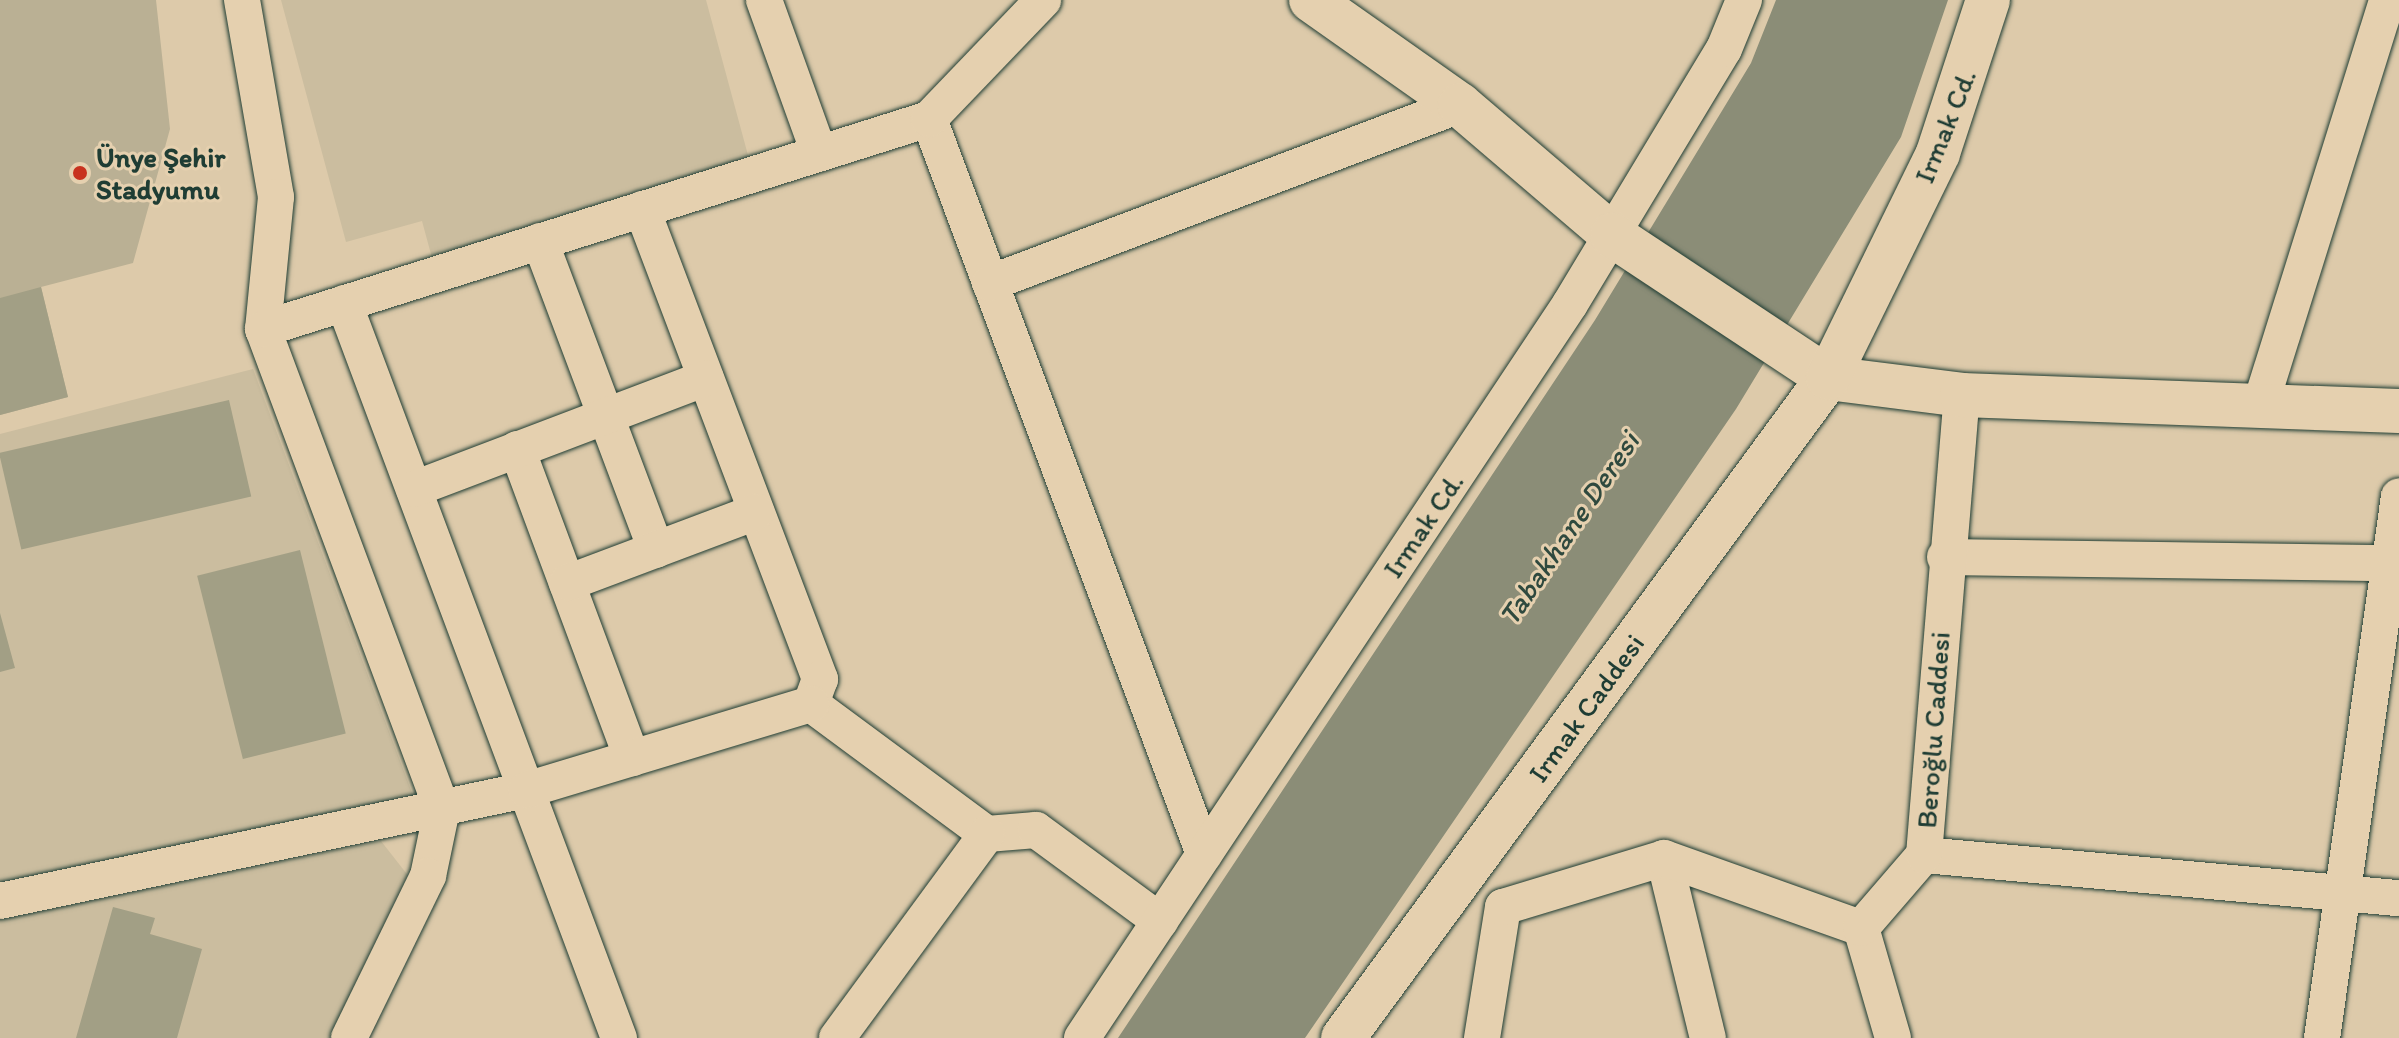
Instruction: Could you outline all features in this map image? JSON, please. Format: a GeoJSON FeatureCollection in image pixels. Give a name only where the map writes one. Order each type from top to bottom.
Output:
{"type":"FeatureCollection","features":[{"type":"Feature","properties":{"kind":"street"},"geometry":{"type":"LineString","coordinates":[[242,0],[276,197],[263,329],[442,809],[428,876],[349,1038]]}},
{"type":"Feature","properties":{"kind":"street"},"geometry":{"type":"LineString","coordinates":[[764,0],[819,153]]}},
{"type":"Feature","properties":{"kind":"street"},"geometry":{"type":"LineString","coordinates":[[263,329],[929,119],[1043,0]]}},
{"type":"Feature","properties":{"kind":"street"},"geometry":{"type":"LineString","coordinates":[[1311,0],[1460,105],[1622,241],[1816,369],[1962,395],[2399,411]]}},
{"type":"Feature","properties":{"kind":"street","name":"Irmak Cd."},"geometry":{"type":"LineString","coordinates":[[1082,1038],[1622,241],[1724,49],[1744,0]]}},
{"type":"Feature","properties":{"kind":"street","name":"Irmak Cd."},"geometry":{"type":"LineString","coordinates":[[1816,369],[1938,153],[1988,0]]}},
{"type":"Feature","properties":{"kind":"street"},"geometry":{"type":"LineString","coordinates":[[2260,406],[2387,0]]}},
{"type":"Feature","properties":{"kind":"street"},"geometry":{"type":"LineString","coordinates":[[990,283],[1460,105]]}},
{"type":"Feature","properties":{"kind":"street"},"geometry":{"type":"LineString","coordinates":[[929,119],[1204,854]]}},
{"type":"Feature","properties":{"kind":"street"},"geometry":{"type":"LineString","coordinates":[[642,209],[820,679],[811,704]]}},
{"type":"Feature","properties":{"kind":"street"},"geometry":{"type":"LineString","coordinates":[[540,241],[656,550]]}},
{"type":"Feature","properties":{"kind":"street"},"geometry":{"type":"LineString","coordinates":[[344,303],[619,1038]]}},
{"type":"Feature","properties":{"kind":"street","name":"Irmak Caddesi"},"geometry":{"type":"LineString","coordinates":[[1343,1038],[1816,369]]}},
{"type":"Feature","properties":{"kind":"street"},"geometry":{"type":"LineString","coordinates":[[414,489],[706,378]]}},
{"type":"Feature","properties":{"kind":"street","name":"Beroğlu Caddesi"},"geometry":{"type":"LineString","coordinates":[[1861,928],[1924,855],[1945,557],[1962,395]]}},
{"type":"Feature","properties":{"kind":"street"},"geometry":{"type":"LineString","coordinates":[[517,449],[632,758]]}},
{"type":"Feature","properties":{"kind":"street"},"geometry":{"type":"LineString","coordinates":[[2322,1038],[2399,496]]}},
{"type":"Feature","properties":{"kind":"street"},"geometry":{"type":"LineString","coordinates":[[567,583],[756,512]]}},
{"type":"Feature","properties":{"kind":"street"},"geometry":{"type":"LineString","coordinates":[[1945,557],[2390,563]]}},
{"type":"Feature","properties":{"kind":"street"},"geometry":{"type":"LineString","coordinates":[[0,901],[526,790],[811,704]]}},
{"type":"Feature","properties":{"kind":"street"},"geometry":{"type":"LineString","coordinates":[[811,704],[987,834],[1036,830],[1160,921]]}},
{"type":"Feature","properties":{"kind":"street"},"geometry":{"type":"LineString","coordinates":[[837,1038],[987,834]]}},
{"type":"Feature","properties":{"kind":"street"},"geometry":{"type":"LineString","coordinates":[[1924,855],[2399,898]]}},
{"type":"Feature","properties":{"kind":"street"},"geometry":{"type":"LineString","coordinates":[[1664,858],[1708,1038]]}},
{"type":"Feature","properties":{"kind":"street"},"geometry":{"type":"LineString","coordinates":[[1482,1038],[1503,907],[1664,858],[1861,928],[1893,1038]]}},
{"type":"Feature","properties":{"kind":"shaded area","name":"Ünye Şehir Stadyumu"},"geometry":{"type":"Polygon","coordinates":[[[0,0],[156,0],[170,129],[133,263],[41,287],[68,397],[0,415],[0,0]]]}},
{"type":"Feature","properties":{"kind":"shaded area"},"geometry":{"type":"Polygon","coordinates":[[[281,0],[706,0],[752,170],[432,258],[422,221],[346,242],[281,0]]]}},
{"type":"Feature","properties":{"kind":"shaded area"},"geometry":{"type":"Polygon","coordinates":[[[253,369],[414,798],[0,883],[0,434],[253,369]]]}},
{"type":"Feature","properties":{"kind":"shaded area"},"geometry":{"type":"Polygon","coordinates":[[[381,841],[410,878],[331,1038],[0,1038],[0,920],[381,841]]]}},
{"type":"Feature","properties":{"kind":"water","name":"Tabakhane Deresi"},"geometry":{"type":"Polygon","coordinates":[[[1776,0],[1948,0],[1901,137],[1736,409],[1305,1038],[1118,1038],[1595,320],[1751,63],[1776,0]]]}},
{"type":"Feature","properties":{"kind":"building"},"geometry":{"type":"Polygon","coordinates":[[[41,287],[68,397],[0,415],[0,298],[41,287]]]}},
{"type":"Feature","properties":{"kind":"building"},"geometry":{"type":"Polygon","coordinates":[[[229,400],[251,496],[21,550],[0,453],[229,400]]]}},
{"type":"Feature","properties":{"kind":"building"},"geometry":{"type":"Polygon","coordinates":[[[300,550],[346,733],[243,759],[197,576],[300,550]]]}},
{"type":"Feature","properties":{"kind":"building"},"geometry":{"type":"Polygon","coordinates":[[[0,613],[15,668],[0,672],[0,613]]]}},
{"type":"Feature","properties":{"kind":"building"},"geometry":{"type":"Polygon","coordinates":[[[113,907],[155,918],[150,934],[202,949],[177,1038],[76,1038],[113,907]]]}},
{"type":"Feature","properties":{"kind":"place","name":"Ünye Şehir Stadyumu"},"geometry":{"type":"Point","coordinates":[80,173]}}]}
